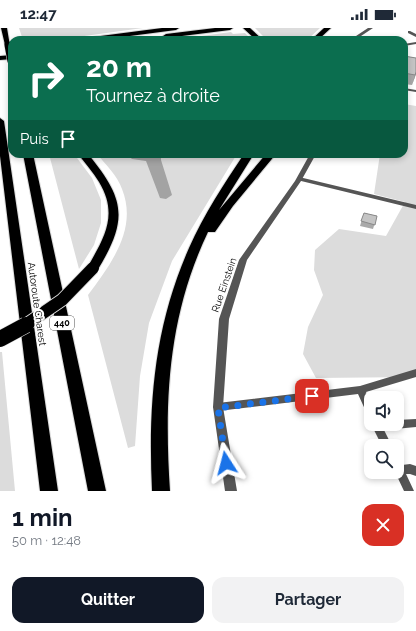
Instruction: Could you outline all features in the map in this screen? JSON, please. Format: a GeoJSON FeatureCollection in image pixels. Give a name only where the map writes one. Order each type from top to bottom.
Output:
{"type":"FeatureCollection","features":[{"type":"Feature","properties":{"kind":"highway"},"geometry":{"type":"LineString","coordinates":[[4,28],[8,41]]}},
{"type":"Feature","properties":{"kind":"highway"},"geometry":{"type":"LineString","coordinates":[[115,36],[176,28]]}},
{"type":"Feature","properties":{"kind":"highway"},"geometry":{"type":"LineString","coordinates":[[169,36],[230,28]]}},
{"type":"Feature","properties":{"kind":"highway"},"geometry":{"type":"LineString","coordinates":[[246,28],[256,36]]}},
{"type":"Feature","properties":{"kind":"highway"},"geometry":{"type":"LineString","coordinates":[[319,36],[328,28]]}},
{"type":"Feature","properties":{"kind":"highway","name":"Autoroute Charest"},"geometry":{"type":"LineString","coordinates":[[0,121],[49,491]]}},
{"type":"Feature","properties":{"kind":"highway","name":"Autoroute Charest"},"geometry":{"type":"LineString","coordinates":[[29,158],[97,491]]}},
{"type":"Feature","properties":{"kind":"highway"},"geometry":{"type":"LineString","coordinates":[[0,339],[26,325],[57,305],[93,268],[110,238],[113,227],[114,208],[112,198],[104,179],[86,158]]}},
{"type":"Feature","properties":{"kind":"highway"},"geometry":{"type":"LineString","coordinates":[[161,491],[158,439],[161,370],[170,318],[189,260],[212,213],[246,158]]}},
{"type":"Feature","properties":{"kind":"highway"},"geometry":{"type":"LineString","coordinates":[[189,260],[229,204],[268,158]]}},
{"type":"Feature","properties":{"kind":"street"},"geometry":{"type":"LineString","coordinates":[[358,36],[371,28]]}},
{"type":"Feature","properties":{"kind":"street","name":"Rue Einstein"},"geometry":{"type":"LineString","coordinates":[[231,491],[218,408],[224,319],[243,260],[299,179],[311,158]]}},
{"type":"Feature","properties":{"kind":"lane"},"geometry":{"type":"LineString","coordinates":[[409,32],[416,36]]}},
{"type":"Feature","properties":{"kind":"lane"},"geometry":{"type":"LineString","coordinates":[[299,179],[416,207]]}},
{"type":"Feature","properties":{"kind":"lane"},"geometry":{"type":"LineString","coordinates":[[218,408],[360,390],[416,373]]}},
{"type":"Feature","properties":{"kind":"lane"},"geometry":{"type":"LineString","coordinates":[[360,390],[364,398]]}},
{"type":"Feature","properties":{"kind":"lane"},"geometry":{"type":"LineString","coordinates":[[404,424],[416,423]]}},
{"type":"Feature","properties":{"kind":"lane"},"geometry":{"type":"LineString","coordinates":[[404,468],[416,471]]}},
{"type":"Feature","properties":{"kind":"lane"},"geometry":{"type":"LineString","coordinates":[[403,479],[409,491]]}},
{"type":"Feature","properties":{"kind":"shaded area"},"geometry":{"type":"Polygon","coordinates":[[[19,28],[143,28],[84,36],[22,36],[19,28]]]}},
{"type":"Feature","properties":{"kind":"shaded area"},"geometry":{"type":"Polygon","coordinates":[[[255,28],[320,28],[311,36],[263,36],[255,28]]]}},
{"type":"Feature","properties":{"kind":"shaded area"},"geometry":{"type":"Polygon","coordinates":[[[231,32],[233,34],[245,33],[248,36],[202,36],[231,32]]]}},
{"type":"Feature","properties":{"kind":"shaded area"},"geometry":{"type":"Polygon","coordinates":[[[408,105],[416,106],[416,377],[316,378],[303,354],[308,327],[323,295],[314,270],[315,250],[339,229],[386,236],[405,202],[374,194],[379,158],[408,158],[408,105]]]}},
{"type":"Feature","properties":{"kind":"shaded area"},"geometry":{"type":"Polygon","coordinates":[[[50,158],[77,158],[92,178],[101,200],[101,223],[94,245],[79,269],[50,158]]]}},
{"type":"Feature","properties":{"kind":"shaded area"},"geometry":{"type":"Polygon","coordinates":[[[100,158],[235,158],[172,261],[149,323],[140,376],[135,446],[128,448],[88,295],[105,271],[120,245],[127,218],[126,204],[122,189],[111,170],[100,158]]]}},
{"type":"Feature","properties":{"kind":"shaded area"},"geometry":{"type":"Polygon","coordinates":[[[131,158],[161,158],[172,195],[166,199],[160,198],[146,161],[131,158]]]}},
{"type":"Feature","properties":{"kind":"shaded area"},"geometry":{"type":"Polygon","coordinates":[[[0,352],[2,352],[15,491],[0,491],[0,352]]]}},
{"type":"Feature","properties":{"kind":"building"},"geometry":{"type":"Polygon","coordinates":[[[408,57],[416,58],[415,75],[408,74],[408,57]]]}},
{"type":"Feature","properties":{"kind":"building"},"geometry":{"type":"Polygon","coordinates":[[[364,213],[377,216],[375,225],[361,221],[364,213]]]}},
{"type":"Feature","properties":{"kind":"route"},"geometry":{"type":"LineString","coordinates":[[226,463],[218,408],[312,396]]}}]}
